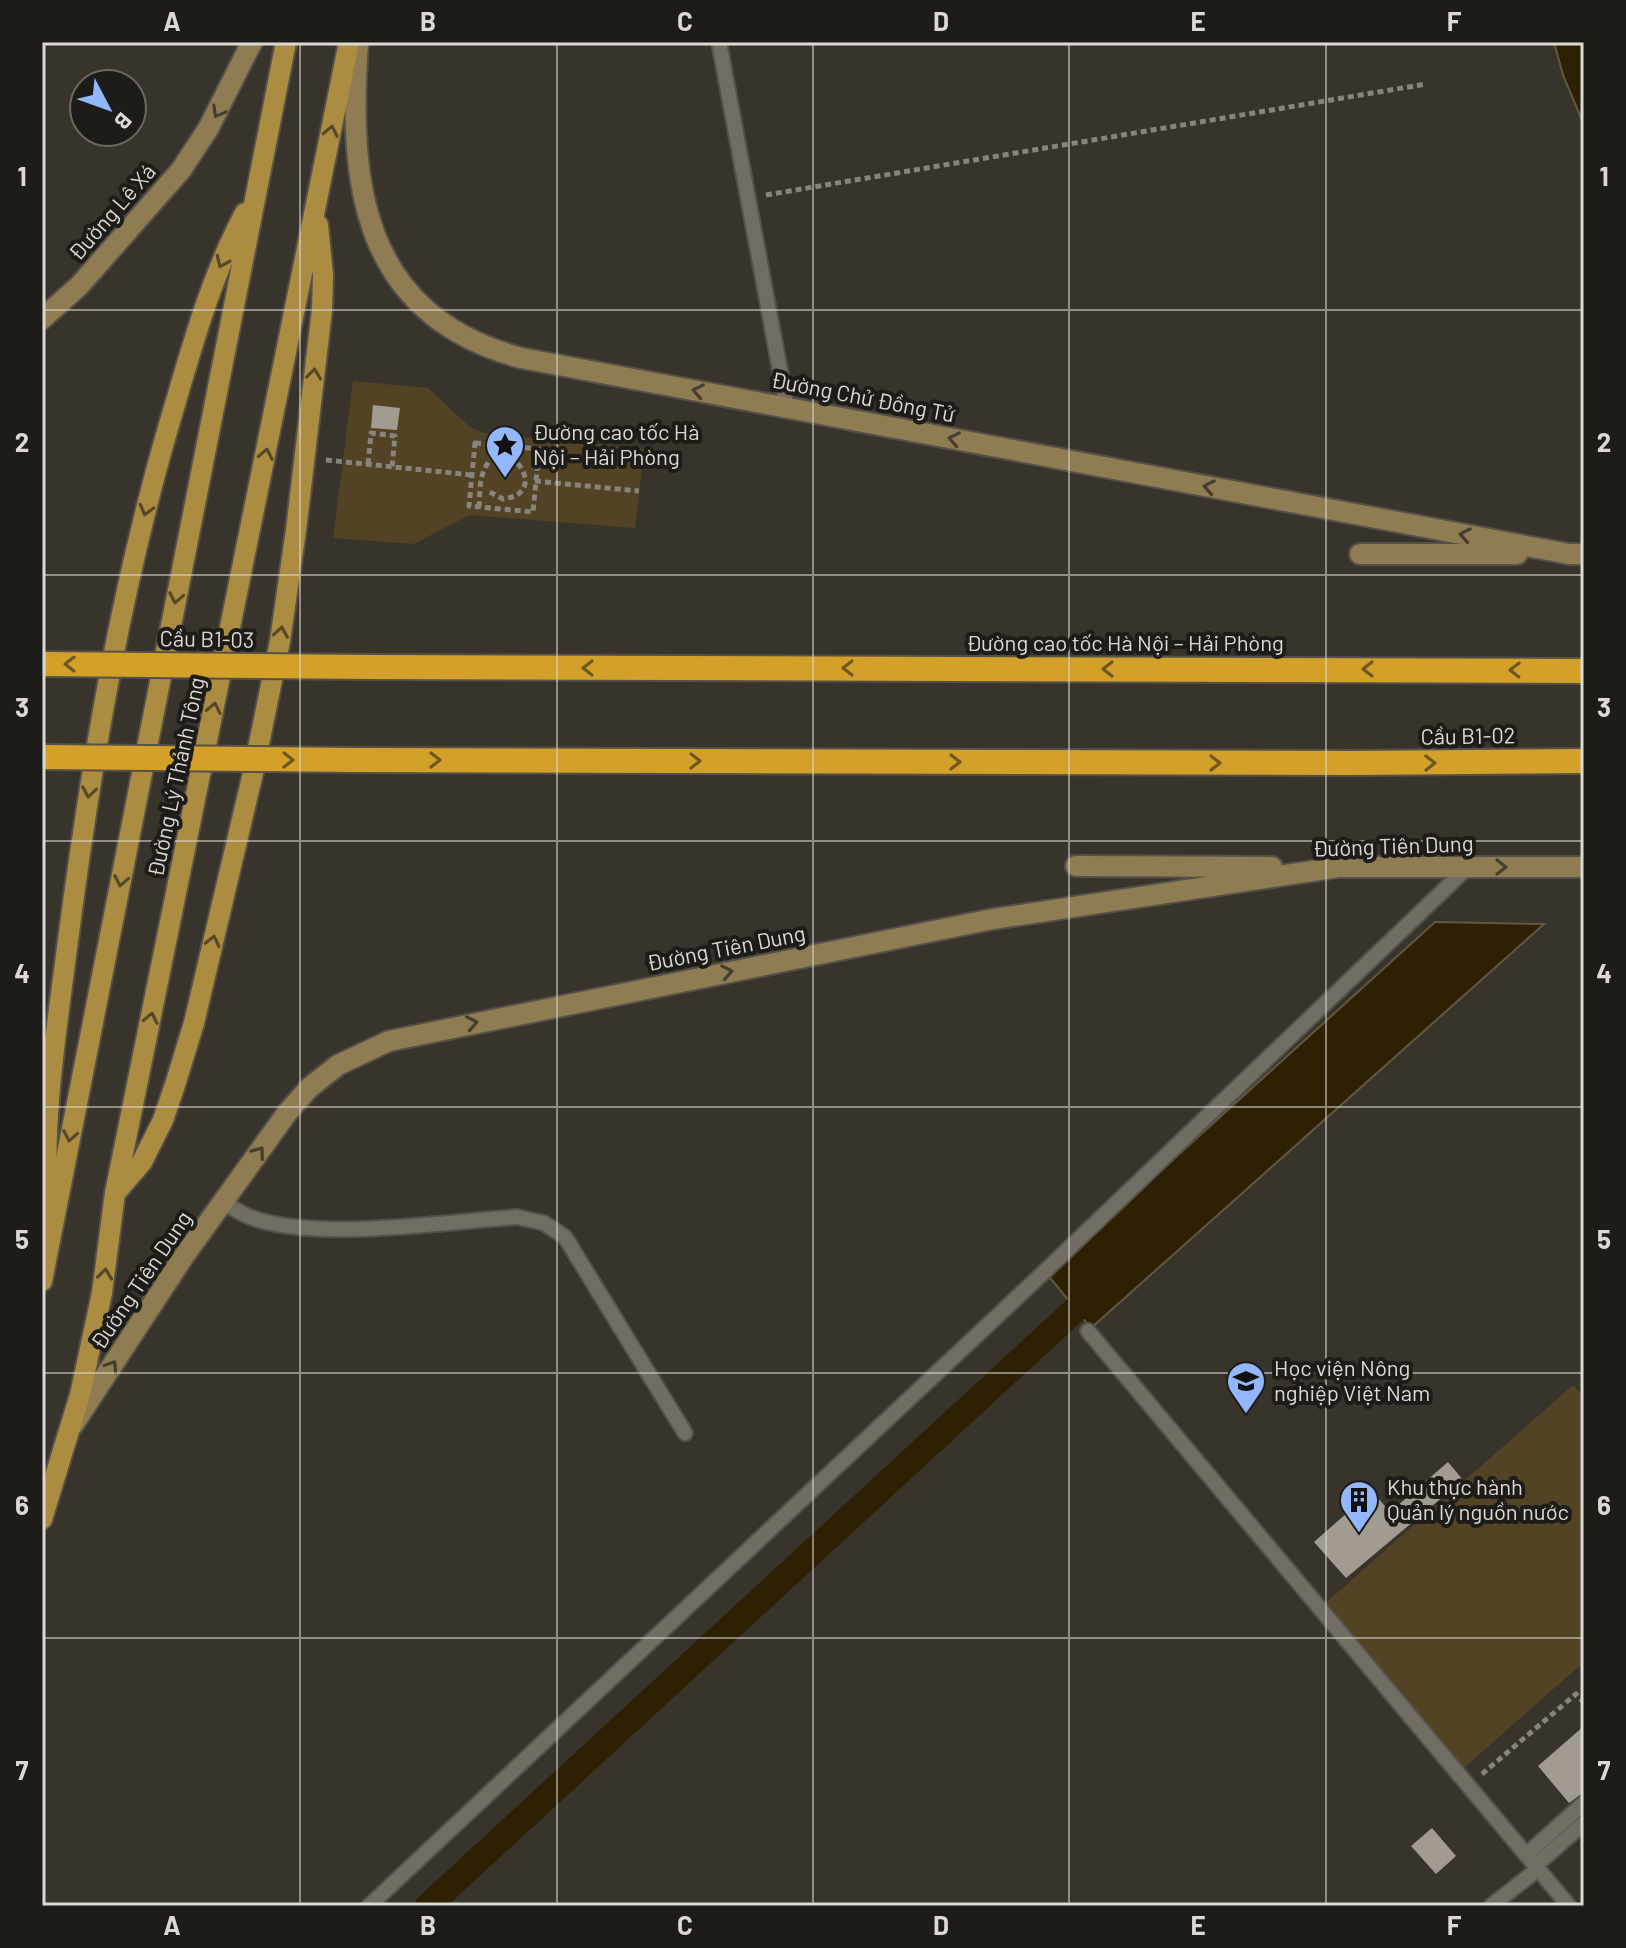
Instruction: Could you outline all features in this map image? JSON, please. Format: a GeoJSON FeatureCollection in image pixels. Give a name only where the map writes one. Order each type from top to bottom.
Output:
{"type":"FeatureCollection","features":[{"type":"Feature","properties":{"kind":"highway","name":"Cầu B1-03"},"geometry":{"type":"LineString","coordinates":[[42,664],[372,667]]}},
{"type":"Feature","properties":{"kind":"highway","name":"Đường cao tốc Hà Nội – Hải Phòng"},"geometry":{"type":"LineString","coordinates":[[372,667],[1584,671]]}},
{"type":"Feature","properties":{"kind":"highway","name":"Cầu B1-02"},"geometry":{"type":"LineString","coordinates":[[42,757],[1352,763],[1584,761]]}},
{"type":"Feature","properties":{"kind":"main road","name":"Đường Lê Xá"},"geometry":{"type":"LineString","coordinates":[[42,319],[87,277],[181,170],[221,106],[252,42]]}},
{"type":"Feature","properties":{"kind":"main road","name":"Đường Lý Thánh Tông"},"geometry":{"type":"LineString","coordinates":[[42,1281],[286,42]]}},
{"type":"Feature","properties":{"kind":"main road","name":"Đường Lý Thánh Tông"},"geometry":{"type":"LineString","coordinates":[[42,1519],[69,1432],[102,1293],[115,1193],[349,42]]}},
{"type":"Feature","properties":{"kind":"main road","name":"Đường Chử Đồng Tử"},"geometry":{"type":"LineString","coordinates":[[358,42],[355,146],[359,184],[367,217],[379,245],[413,297],[427,311],[462,335],[501,352],[1576,554]]}},
{"type":"Feature","properties":{"kind":"main road"},"geometry":{"type":"LineString","coordinates":[[53,1227],[47,1184],[47,1155],[63,983],[79,852],[117,637],[134,554],[163,442],[209,290],[256,192]]}},
{"type":"Feature","properties":{"kind":"main road"},"geometry":{"type":"LineString","coordinates":[[115,1193],[142,1162],[163,1120],[194,1023],[253,773],[280,641],[322,310],[323,275],[316,208]]}},
{"type":"Feature","properties":{"kind":"main road"},"geometry":{"type":"LineString","coordinates":[[1360,554],[1576,554]]}},
{"type":"Feature","properties":{"kind":"main road"},"geometry":{"type":"LineString","coordinates":[[1076,866],[1339,867]]}},
{"type":"Feature","properties":{"kind":"main road","name":"Đường Tiên Dung"},"geometry":{"type":"LineString","coordinates":[[69,1432],[223,1202],[287,1113],[309,1088],[338,1065],[389,1041],[993,919],[1339,867],[1584,867]]}},
{"type":"Feature","properties":{"kind":"lane"},"geometry":{"type":"LineString","coordinates":[[719,42],[787,408]]}},
{"type":"Feature","properties":{"kind":"lane"},"geometry":{"type":"LineString","coordinates":[[369,1906],[1042,1274],[1468,867]]}},
{"type":"Feature","properties":{"kind":"lane"},"geometry":{"type":"LineString","coordinates":[[223,1202],[263,1221],[327,1229],[517,1217],[544,1223],[565,1237],[685,1433]]}},
{"type":"Feature","properties":{"kind":"lane"},"geometry":{"type":"LineString","coordinates":[[1088,1331],[1569,1906]]}},
{"type":"Feature","properties":{"kind":"lane"},"geometry":{"type":"LineString","coordinates":[[1491,1906],[1584,1803]]}},
{"type":"Feature","properties":{"kind":"lane"},"geometry":{"type":"LineString","coordinates":[[1533,1863],[1584,1823]]}},
{"type":"Feature","properties":{"kind":"path"},"geometry":{"type":"LineString","coordinates":[[749,198],[1426,84]]}},
{"type":"Feature","properties":{"kind":"path"},"geometry":{"type":"LineString","coordinates":[[368,464],[371,433],[395,436],[392,467]]}},
{"type":"Feature","properties":{"kind":"path"},"geometry":{"type":"LineString","coordinates":[[475,443],[539,449],[533,512],[469,506],[472,475],[475,443]]}},
{"type":"Feature","properties":{"kind":"path"},"geometry":{"type":"LineString","coordinates":[[479,507],[482,475],[489,463],[494,458],[508,456],[520,464],[525,477],[517,495],[503,499],[488,491]]}},
{"type":"Feature","properties":{"kind":"path"},"geometry":{"type":"LineString","coordinates":[[317,459],[472,475]]}},
{"type":"Feature","properties":{"kind":"path"},"geometry":{"type":"LineString","coordinates":[[535,481],[639,491]]}},
{"type":"Feature","properties":{"kind":"path"},"geometry":{"type":"LineString","coordinates":[[1468,1786],[1576,1694],[1584,1703]]}},
{"type":"Feature","properties":{"kind":"shaded area"},"geometry":{"type":"Polygon","coordinates":[[[1554,42],[1584,42],[1584,125],[1563,75],[1554,42]]]}},
{"type":"Feature","properties":{"kind":"shaded area"},"geometry":{"type":"Polygon","coordinates":[[[353,381],[428,388],[470,427],[483,433],[644,449],[635,528],[469,515],[414,544],[333,538],[353,381]]]}},
{"type":"Feature","properties":{"kind":"shaded area"},"geometry":{"type":"Polygon","coordinates":[[[1435,922],[1544,924],[1091,1328],[1047,1274],[1435,922]]]}},
{"type":"Feature","properties":{"kind":"shaded area"},"geometry":{"type":"Polygon","coordinates":[[[1573,1385],[1584,1397],[1584,1662],[1458,1773],[1321,1607],[1573,1385]]]}},
{"type":"Feature","properties":{"kind":"building"},"geometry":{"type":"Polygon","coordinates":[[[373,405],[400,408],[397,430],[371,428],[373,405]]]}},
{"type":"Feature","properties":{"kind":"building","name":"Khu thực hành Quản lý nguồn nước"},"geometry":{"type":"Polygon","coordinates":[[[1448,1462],[1463,1480],[1346,1578],[1314,1542],[1372,1491],[1390,1512],[1448,1462]]]}},
{"type":"Feature","properties":{"kind":"building"},"geometry":{"type":"Polygon","coordinates":[[[1584,1726],[1584,1792],[1569,1803],[1538,1766],[1584,1726]]]}},
{"type":"Feature","properties":{"kind":"building"},"geometry":{"type":"Polygon","coordinates":[[[1432,1828],[1456,1856],[1436,1874],[1411,1846],[1432,1828]]]}},
{"type":"Feature","properties":{"kind":"waterway"},"geometry":{"type":"LineString","coordinates":[[428,1906],[1102,1285]]}},
{"type":"Feature","properties":{"kind":"place","name":"Đường cao tốc Hà Nội – Hải Phòng"},"geometry":{"type":"Point","coordinates":[505,479]}},
{"type":"Feature","properties":{"kind":"place","name":"Học viện Nông nghiệp Việt Nam"},"geometry":{"type":"Point","coordinates":[1246,1415]}},
{"type":"Feature","properties":{"kind":"place","name":"Khu thực hành Quản lý nguồn nước"},"geometry":{"type":"Point","coordinates":[1359,1534]}}]}
